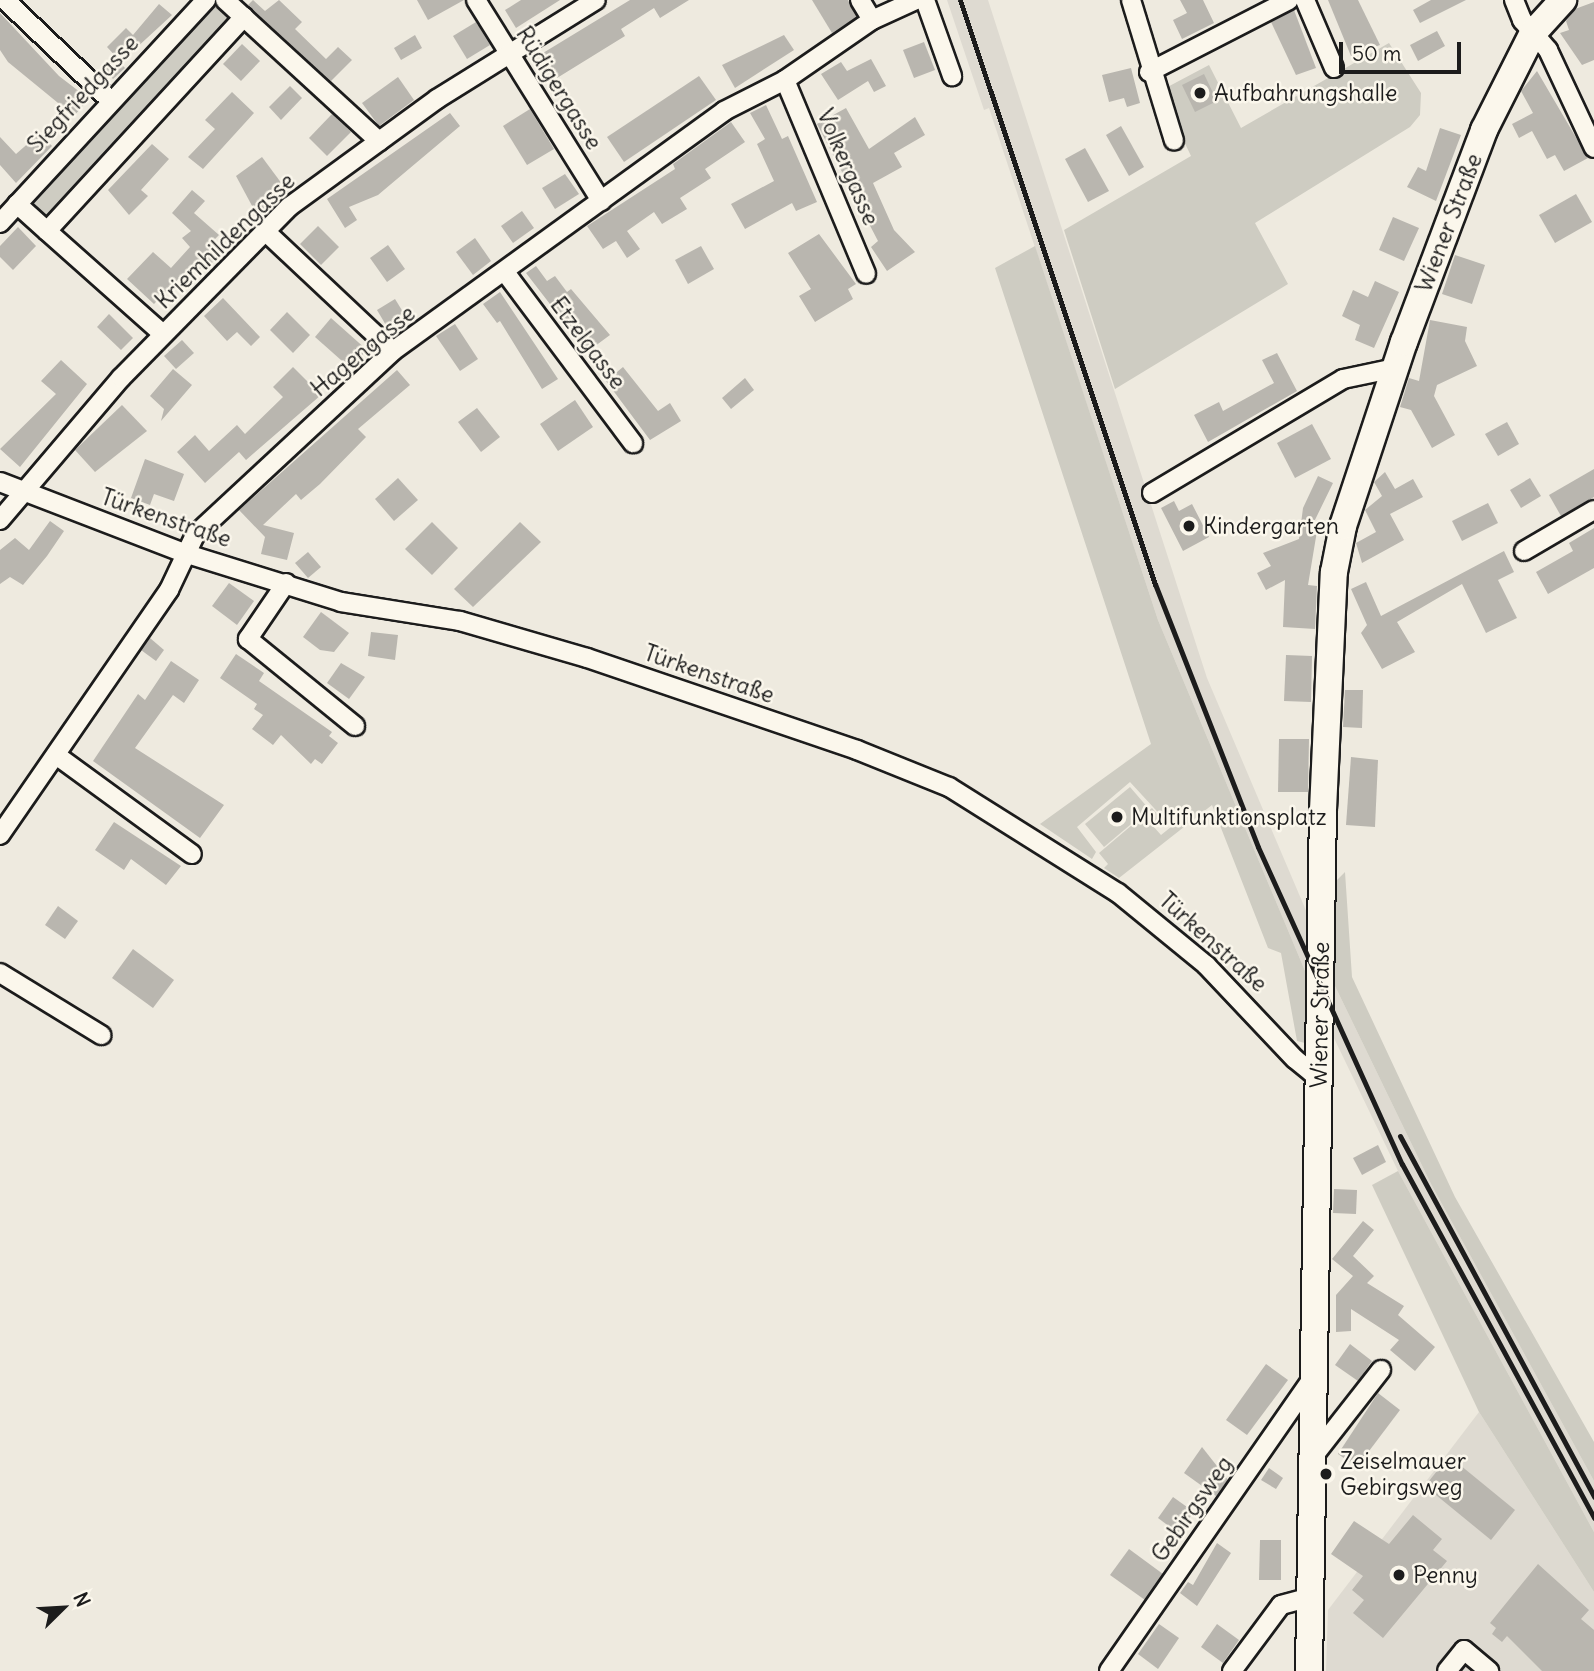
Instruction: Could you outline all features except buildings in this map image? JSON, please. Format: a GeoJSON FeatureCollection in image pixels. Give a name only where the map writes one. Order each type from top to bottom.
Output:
{"type":"FeatureCollection","features":[{"type":"Feature","properties":{"kind":"main road","name":"Wiener Straße"},"geometry":{"type":"LineString","coordinates":[[1309,1671],[1320,1071],[1334,572],[1343,526],[1395,368],[1507,81],[1533,33],[1563,0]]}},
{"type":"Feature","properties":{"kind":"street"},"geometry":{"type":"LineString","coordinates":[[5,0],[109,99]]}},
{"type":"Feature","properties":{"kind":"street","name":"Siegfriedgasse"},"geometry":{"type":"LineString","coordinates":[[0,223],[109,99],[206,0]]}},
{"type":"Feature","properties":{"kind":"street"},"geometry":{"type":"LineString","coordinates":[[225,0],[379,141]]}},
{"type":"Feature","properties":{"kind":"street","name":"Rüdigergasse"},"geometry":{"type":"LineString","coordinates":[[476,0],[601,201]]}},
{"type":"Feature","properties":{"kind":"street","name":"Kriemhildengasse"},"geometry":{"type":"LineString","coordinates":[[0,520],[163,334],[265,231],[379,141],[508,52],[596,0]]}},
{"type":"Feature","properties":{"kind":"street"},"geometry":{"type":"LineString","coordinates":[[860,0],[872,20]]}},
{"type":"Feature","properties":{"kind":"street","name":"Hagengasse"},"geometry":{"type":"LineString","coordinates":[[0,835],[169,590],[184,553],[195,536],[393,351],[724,111],[785,80],[872,20],[916,0]]}},
{"type":"Feature","properties":{"kind":"street"},"geometry":{"type":"LineString","coordinates":[[925,0],[952,76]]}},
{"type":"Feature","properties":{"kind":"street"},"geometry":{"type":"LineString","coordinates":[[1131,0],[1149,72],[1174,141]]}},
{"type":"Feature","properties":{"kind":"street"},"geometry":{"type":"LineString","coordinates":[[1149,72],[1289,0]]}},
{"type":"Feature","properties":{"kind":"street"},"geometry":{"type":"LineString","coordinates":[[1305,0],[1334,68]]}},
{"type":"Feature","properties":{"kind":"street"},"geometry":{"type":"LineString","coordinates":[[1514,0],[1533,33],[1548,51],[1594,148]]}},
{"type":"Feature","properties":{"kind":"street"},"geometry":{"type":"LineString","coordinates":[[47,231],[244,17]]}},
{"type":"Feature","properties":{"kind":"street","name":"Volkergasse"},"geometry":{"type":"LineString","coordinates":[[785,80],[866,274]]}},
{"type":"Feature","properties":{"kind":"street"},"geometry":{"type":"LineString","coordinates":[[17,204],[163,334]]}},
{"type":"Feature","properties":{"kind":"street"},"geometry":{"type":"LineString","coordinates":[[265,231],[393,351]]}},
{"type":"Feature","properties":{"kind":"street","name":"Etzelgasse"},"geometry":{"type":"LineString","coordinates":[[505,272],[633,443]]}},
{"type":"Feature","properties":{"kind":"street"},"geometry":{"type":"LineString","coordinates":[[1152,493],[1343,379],[1395,368]]}},
{"type":"Feature","properties":{"kind":"street","name":"Türkenstraße"},"geometry":{"type":"LineString","coordinates":[[0,482],[184,553],[341,602],[460,621],[587,658],[858,750],[949,787],[1031,835],[1148,916],[1237,994],[1295,1059],[1311,1072],[1320,1071]]}},
{"type":"Feature","properties":{"kind":"street"},"geometry":{"type":"LineString","coordinates":[[1524,551],[1594,510]]}},
{"type":"Feature","properties":{"kind":"street"},"geometry":{"type":"LineString","coordinates":[[286,583],[248,639],[355,726]]}},
{"type":"Feature","properties":{"kind":"street"},"geometry":{"type":"LineString","coordinates":[[56,755],[192,854]]}},
{"type":"Feature","properties":{"kind":"street"},"geometry":{"type":"LineString","coordinates":[[0,973],[101,1035]]}},
{"type":"Feature","properties":{"kind":"street"},"geometry":{"type":"LineString","coordinates":[[1312,1458],[1381,1370]]}},
{"type":"Feature","properties":{"kind":"street","name":"Gebirgsweg"},"geometry":{"type":"LineString","coordinates":[[1110,1671],[1314,1376]]}},
{"type":"Feature","properties":{"kind":"street"},"geometry":{"type":"LineString","coordinates":[[1232,1671],[1281,1605],[1310,1597]]}},
{"type":"Feature","properties":{"kind":"street"},"geometry":{"type":"LineString","coordinates":[[1447,1671],[1464,1650],[1489,1671]]}},
{"type":"Feature","properties":{"kind":"shaded area"},"geometry":{"type":"Polygon","coordinates":[[[947,0],[988,0],[1207,678],[1313,927],[1313,990],[1158,620],[989,108],[984,110],[947,0]]]}},
{"type":"Feature","properties":{"kind":"shaded area"},"geometry":{"type":"Polygon","coordinates":[[[216,6],[233,23],[44,223],[27,207],[216,6]]]}},
{"type":"Feature","properties":{"kind":"shaded area"},"geometry":{"type":"Polygon","coordinates":[[[1389,43],[1421,93],[1420,115],[1410,127],[1255,223],[1288,284],[1115,389],[1064,230],[1191,156],[1160,91],[1209,65],[1241,128],[1389,43]]]}},
{"type":"Feature","properties":{"kind":"shaded area"},"geometry":{"type":"Polygon","coordinates":[[[1035,246],[1158,620],[1313,990],[1309,1044],[1297,1041],[1281,953],[1268,948],[1212,805],[1119,878],[1104,868],[1108,864],[1099,853],[1152,808],[1161,819],[1153,826],[1161,835],[1181,819],[1176,812],[1165,820],[1130,782],[1077,827],[1096,852],[1092,859],[1040,824],[1151,744],[995,268],[1035,246]]]}},
{"type":"Feature","properties":{"kind":"shaded area","name":"Multifunktionsplatz"},"geometry":{"type":"Polygon","coordinates":[[[1130,787],[1149,809],[1104,847],[1085,824],[1130,787]]]}},
{"type":"Feature","properties":{"kind":"shaded area"},"geometry":{"type":"Polygon","coordinates":[[[1345,872],[1352,977],[1455,1197],[1594,1442],[1594,1481],[1431,1184],[1334,984],[1336,881],[1345,872]]]}},
{"type":"Feature","properties":{"kind":"shaded area"},"geometry":{"type":"Polygon","coordinates":[[[1334,984],[1431,1184],[1594,1481],[1594,1532],[1398,1171],[1333,1036],[1334,984]]]}},
{"type":"Feature","properties":{"kind":"shaded area"},"geometry":{"type":"Polygon","coordinates":[[[1398,1171],[1594,1532],[1594,1592],[1479,1412],[1372,1185],[1398,1171]]]}},
{"type":"Feature","properties":{"kind":"shaded area"},"geometry":{"type":"Polygon","coordinates":[[[1479,1412],[1594,1592],[1594,1671],[1326,1671],[1328,1610],[1479,1412]]]}},
{"type":"Feature","properties":{"kind":"railway"},"geometry":{"type":"LineString","coordinates":[[960,0],[1155,584],[1258,847],[1402,1164],[1594,1518]]}},
{"type":"Feature","properties":{"kind":"railway"},"geometry":{"type":"LineString","coordinates":[[1400,1136],[1594,1497]]}},
{"type":"Feature","properties":{"kind":"place","name":"Aufbahrungshalle"},"geometry":{"type":"Point","coordinates":[1200,93]}},
{"type":"Feature","properties":{"kind":"place","name":"Kindergarten"},"geometry":{"type":"Point","coordinates":[1189,526]}},
{"type":"Feature","properties":{"kind":"place","name":"Multifunktionsplatz"},"geometry":{"type":"Point","coordinates":[1117,817]}},
{"type":"Feature","properties":{"kind":"place","name":"Zeiselmauer Gebirgsweg"},"geometry":{"type":"Point","coordinates":[1326,1474]}},
{"type":"Feature","properties":{"kind":"place","name":"Penny"},"geometry":{"type":"Point","coordinates":[1399,1575]}}]}
